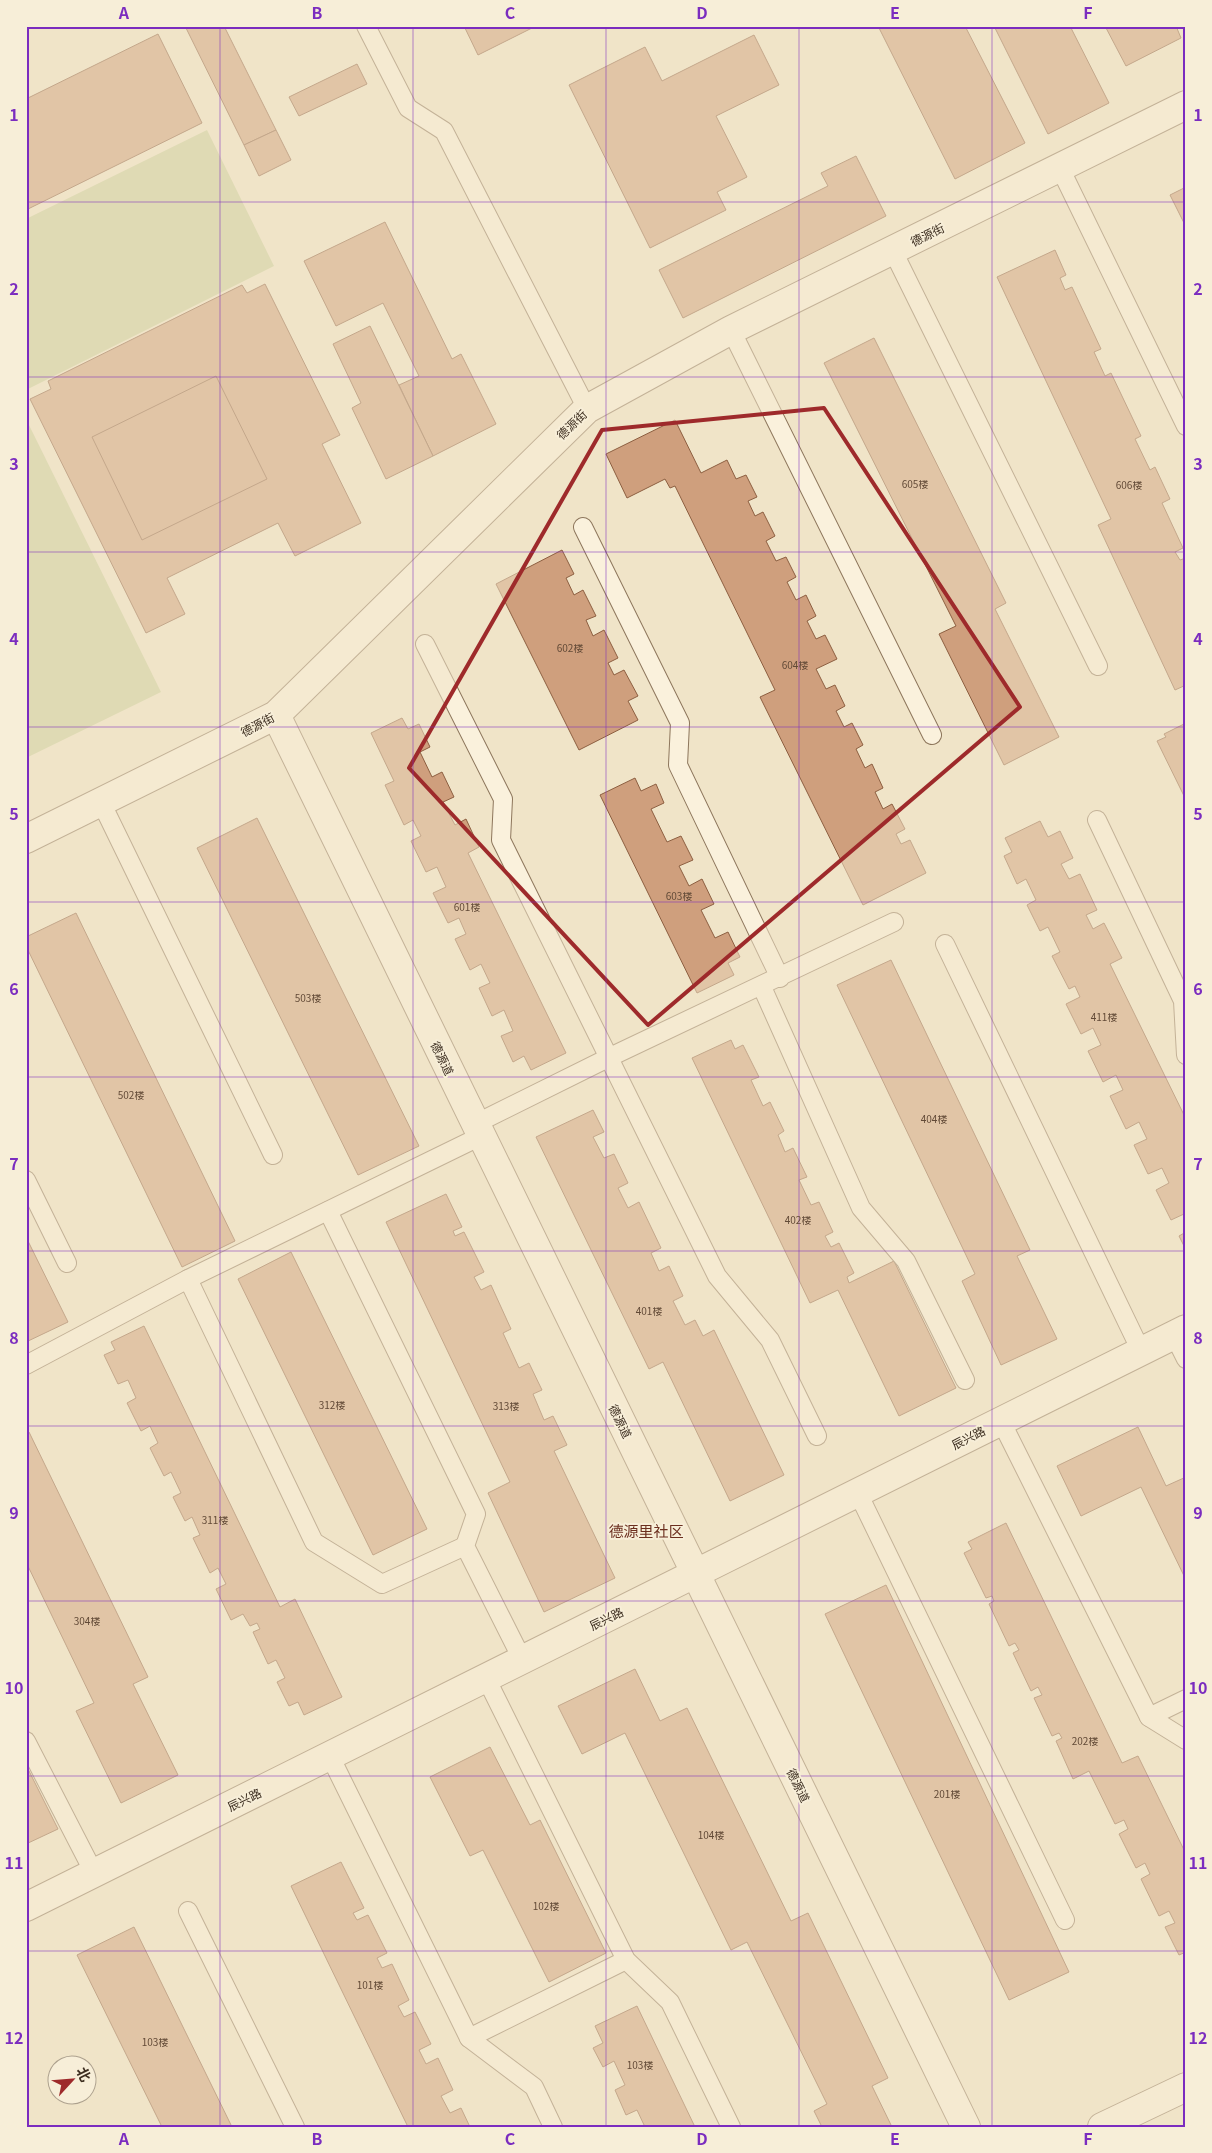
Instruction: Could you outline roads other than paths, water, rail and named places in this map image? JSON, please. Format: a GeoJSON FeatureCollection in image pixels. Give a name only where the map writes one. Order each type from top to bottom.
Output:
{"type":"FeatureCollection","features":[{"type":"Feature","properties":{"kind":"street","name":"德源街"},"geometry":{"type":"LineString","coordinates":[[26,839],[276,715],[587,409],[730,330],[1186,105]]}},
{"type":"Feature","properties":{"kind":"street","name":"德源道"},"geometry":{"type":"LineString","coordinates":[[276,715],[966,2127]]}},
{"type":"Feature","properties":{"kind":"street","name":"辰兴路"},"geometry":{"type":"LineString","coordinates":[[26,1907],[1180,1332]]}},
{"type":"Feature","properties":{"kind":"street"},"geometry":{"type":"LineString","coordinates":[[1102,2127],[1186,2087]]}},
{"type":"Feature","properties":{"kind":"lane"},"geometry":{"type":"LineString","coordinates":[[366,26],[408,108],[444,132],[587,409]]}},
{"type":"Feature","properties":{"kind":"lane"},"geometry":{"type":"LineString","coordinates":[[1060,168],[1186,426]]}},
{"type":"Feature","properties":{"kind":"lane"},"geometry":{"type":"LineString","coordinates":[[893,251],[1098,666]]}},
{"type":"Feature","properties":{"kind":"lane"},"geometry":{"type":"LineString","coordinates":[[730,330],[932,735]]}},
{"type":"Feature","properties":{"kind":"lane"},"geometry":{"type":"LineString","coordinates":[[583,527],[680,723],[678,764],[780,978]]}},
{"type":"Feature","properties":{"kind":"lane"},"geometry":{"type":"LineString","coordinates":[[425,644],[503,799],[501,840],[717,1276],[770,1340],[817,1436]]}},
{"type":"Feature","properties":{"kind":"lane"},"geometry":{"type":"LineString","coordinates":[[101,802],[273,1155]]}},
{"type":"Feature","properties":{"kind":"lane"},"geometry":{"type":"LineString","coordinates":[[1097,820],[1184,1000],[1186,1056]]}},
{"type":"Feature","properties":{"kind":"lane"},"geometry":{"type":"LineString","coordinates":[[26,1365],[188,1279],[328,1211],[610,1057],[780,978],[894,922]]}},
{"type":"Feature","properties":{"kind":"lane"},"geometry":{"type":"LineString","coordinates":[[945,944],[1141,1351]]}},
{"type":"Feature","properties":{"kind":"lane"},"geometry":{"type":"LineString","coordinates":[[762,986],[861,1208],[906,1261],[965,1380]]}},
{"type":"Feature","properties":{"kind":"lane"},"geometry":{"type":"LineString","coordinates":[[26,1180],[67,1263]]}},
{"type":"Feature","properties":{"kind":"lane"},"geometry":{"type":"LineString","coordinates":[[328,1211],[476,1514],[465,1546],[522,1660]]}},
{"type":"Feature","properties":{"kind":"lane"},"geometry":{"type":"LineString","coordinates":[[188,1279],[314,1542],[382,1584],[465,1546]]}},
{"type":"Feature","properties":{"kind":"lane"},"geometry":{"type":"LineString","coordinates":[[1180,1332],[1186,1360]]}},
{"type":"Feature","properties":{"kind":"lane"},"geometry":{"type":"LineString","coordinates":[[1001,1421],[1150,1717],[1186,1740]]}},
{"type":"Feature","properties":{"kind":"lane"},"geometry":{"type":"LineString","coordinates":[[858,1492],[1065,1920]]}},
{"type":"Feature","properties":{"kind":"lane"},"geometry":{"type":"LineString","coordinates":[[486,1678],[626,1960],[670,2002],[731,2127]]}},
{"type":"Feature","properties":{"kind":"lane"},"geometry":{"type":"LineString","coordinates":[[1150,1717],[1186,1699]]}},
{"type":"Feature","properties":{"kind":"lane"},"geometry":{"type":"LineString","coordinates":[[26,1741],[94,1873]]}},
{"type":"Feature","properties":{"kind":"lane"},"geometry":{"type":"LineString","coordinates":[[330,1756],[469,2038],[534,2087],[553,2127]]}},
{"type":"Feature","properties":{"kind":"lane"},"geometry":{"type":"LineString","coordinates":[[188,1911],[295,2127]]}},
{"type":"Feature","properties":{"kind":"lane"},"geometry":{"type":"LineString","coordinates":[[469,2038],[626,1960]]}},
{"type":"Feature","properties":{"kind":"district","name":"德源里社区"},"geometry":{"type":"Point","coordinates":[646,1530]}}]}
